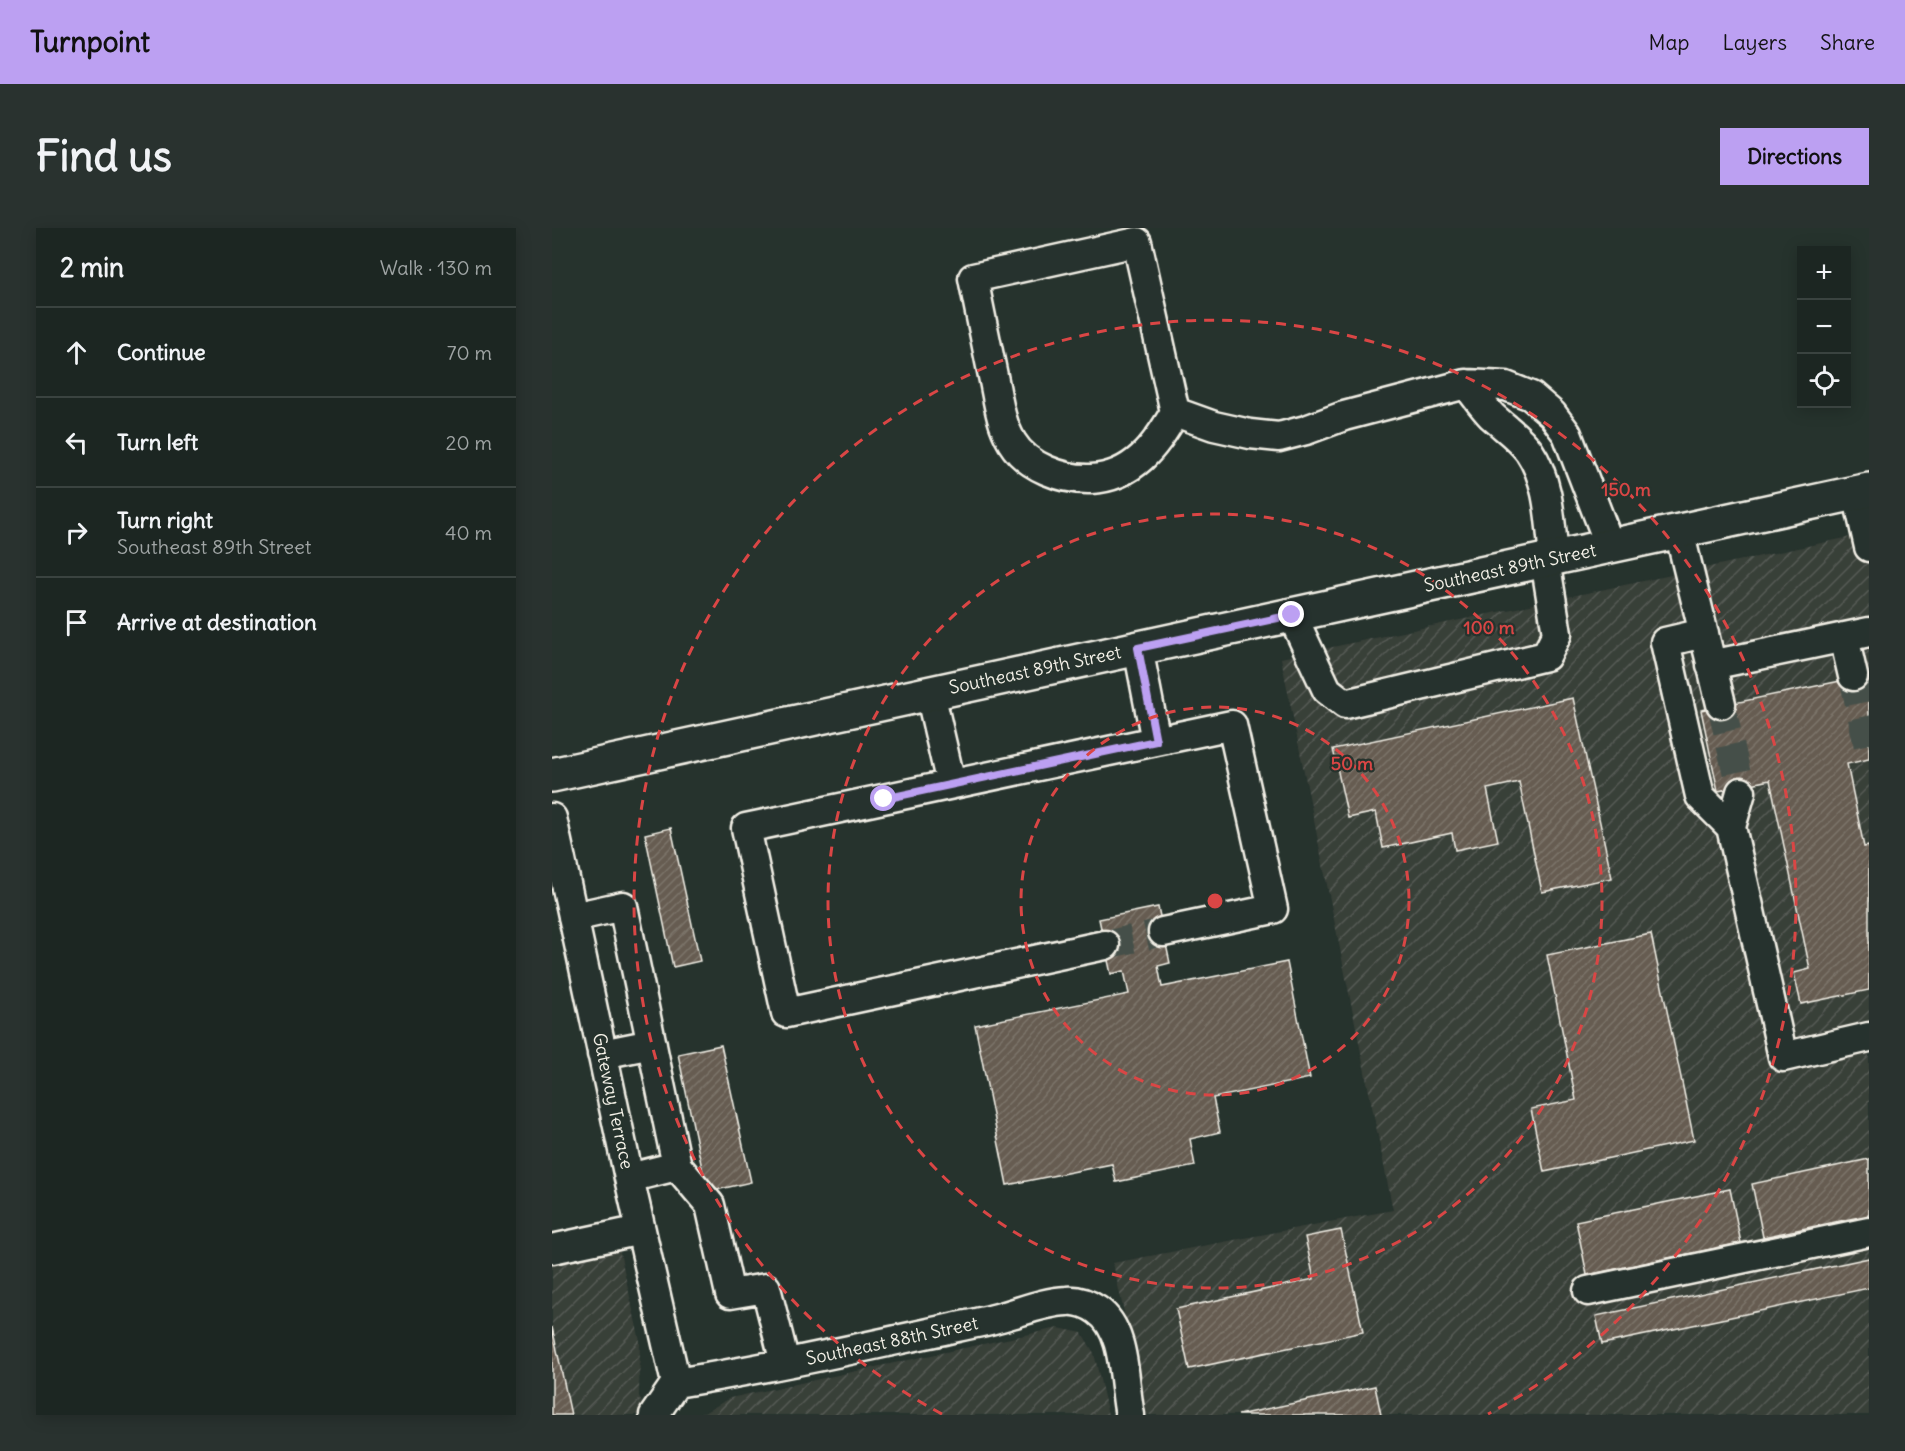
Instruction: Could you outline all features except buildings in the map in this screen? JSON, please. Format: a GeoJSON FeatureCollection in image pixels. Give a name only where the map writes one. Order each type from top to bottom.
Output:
{"type":"FeatureCollection","features":[{"type":"Feature","properties":{"kind":"main road","name":"Southeast 89th Street"},"geometry":{"type":"LineString","coordinates":[[552,775],[1863,491]]}},
{"type":"Feature","properties":{"kind":"street"},"geometry":{"type":"LineString","coordinates":[[1137,242],[1175,412],[1161,438],[1144,458],[1124,471],[1102,478],[1076,479],[1052,473],[1030,461],[1012,443],[1001,419],[973,278],[1137,242]]}},
{"type":"Feature","properties":{"kind":"street"},"geometry":{"type":"LineString","coordinates":[[1292,615],[1327,690],[1345,704],[1546,656],[1557,634],[1549,559],[1547,495],[1539,468],[1528,450],[1491,416],[1466,384]]}},
{"type":"Feature","properties":{"kind":"street"},"geometry":{"type":"LineString","coordinates":[[1175,412],[1232,430],[1279,437],[1344,416],[1466,384],[1506,386],[1531,396],[1551,414],[1567,434],[1610,546]]}},
{"type":"Feature","properties":{"kind":"street"},"geometry":{"type":"LineString","coordinates":[[1863,491],[1869,547]]}},
{"type":"Feature","properties":{"kind":"street"},"geometry":{"type":"LineString","coordinates":[[1679,531],[1721,705]]}},
{"type":"Feature","properties":{"kind":"street"},"geometry":{"type":"LineString","coordinates":[[1704,633],[1665,642],[1700,796],[1731,827]]}},
{"type":"Feature","properties":{"kind":"street"},"geometry":{"type":"LineString","coordinates":[[1711,665],[1857,634],[1853,676]]}},
{"type":"Feature","properties":{"kind":"street"},"geometry":{"type":"LineString","coordinates":[[1138,648],[1156,741]]}},
{"type":"Feature","properties":{"kind":"street"},"geometry":{"type":"LineString","coordinates":[[930,693],[951,784]]}},
{"type":"Feature","properties":{"kind":"street"},"geometry":{"type":"LineString","coordinates":[[1105,945],[786,1013],[746,828],[1232,725],[1273,909],[1163,932]]}},
{"type":"Feature","properties":{"kind":"street"},"geometry":{"type":"LineString","coordinates":[[1741,792],[1731,827],[1783,1057],[1869,1036]]}},
{"type":"Feature","properties":{"kind":"street","name":"Gateway Terrace"},"geometry":{"type":"LineString","coordinates":[[552,818],[629,1178],[676,1383]]}},
{"type":"Feature","properties":{"kind":"street"},"geometry":{"type":"LineString","coordinates":[[573,917],[623,906],[677,1166],[710,1206],[730,1294],[766,1288],[785,1363]]}},
{"type":"Feature","properties":{"kind":"street"},"geometry":{"type":"LineString","coordinates":[[602,1054],[652,1044]]}},
{"type":"Feature","properties":{"kind":"street"},"geometry":{"type":"LineString","coordinates":[[629,1178],[677,1166]]}},
{"type":"Feature","properties":{"kind":"street"},"geometry":{"type":"LineString","coordinates":[[552,1249],[641,1230]]}},
{"type":"Feature","properties":{"kind":"street"},"geometry":{"type":"LineString","coordinates":[[1588,1291],[1869,1232]]}},
{"type":"Feature","properties":{"kind":"street","name":"Southeast 88th Street"},"geometry":{"type":"LineString","coordinates":[[676,1383],[1001,1318],[1038,1305],[1058,1301],[1080,1301],[1103,1315],[1110,1322],[1117,1336],[1130,1415]]}},
{"type":"Feature","properties":{"kind":"street"},"geometry":{"type":"LineString","coordinates":[[654,1415],[676,1383]]}},
{"type":"Feature","properties":{"kind":"shaded area"},"geometry":{"type":"Polygon","coordinates":[[[1869,533],[1869,1415],[1147,1415],[1113,1263],[1393,1210],[1281,658],[1869,533]]]}},
{"type":"Feature","properties":{"kind":"shaded area"},"geometry":{"type":"Polygon","coordinates":[[[613,1222],[640,1341],[639,1396],[646,1413],[651,1415],[552,1415],[552,1235],[613,1222]]]}},
{"type":"Feature","properties":{"kind":"shaded area"},"geometry":{"type":"Polygon","coordinates":[[[1058,1328],[1082,1333],[1094,1353],[1108,1415],[696,1415],[730,1398],[1058,1328]]]}},
{"type":"Feature","properties":{"kind":"tunnel"},"geometry":{"type":"LineString","coordinates":[[1853,676],[1869,751]]}},
{"type":"Feature","properties":{"kind":"tunnel"},"geometry":{"type":"LineString","coordinates":[[1721,704],[1741,792]]}},
{"type":"Feature","properties":{"kind":"tunnel"},"geometry":{"type":"LineString","coordinates":[[1105,945],[1163,932]]}},
{"type":"Feature","properties":{"kind":"route"},"geometry":{"type":"LineString","coordinates":[[884,799],[1156,741],[1138,648],[1292,615]]}}]}
